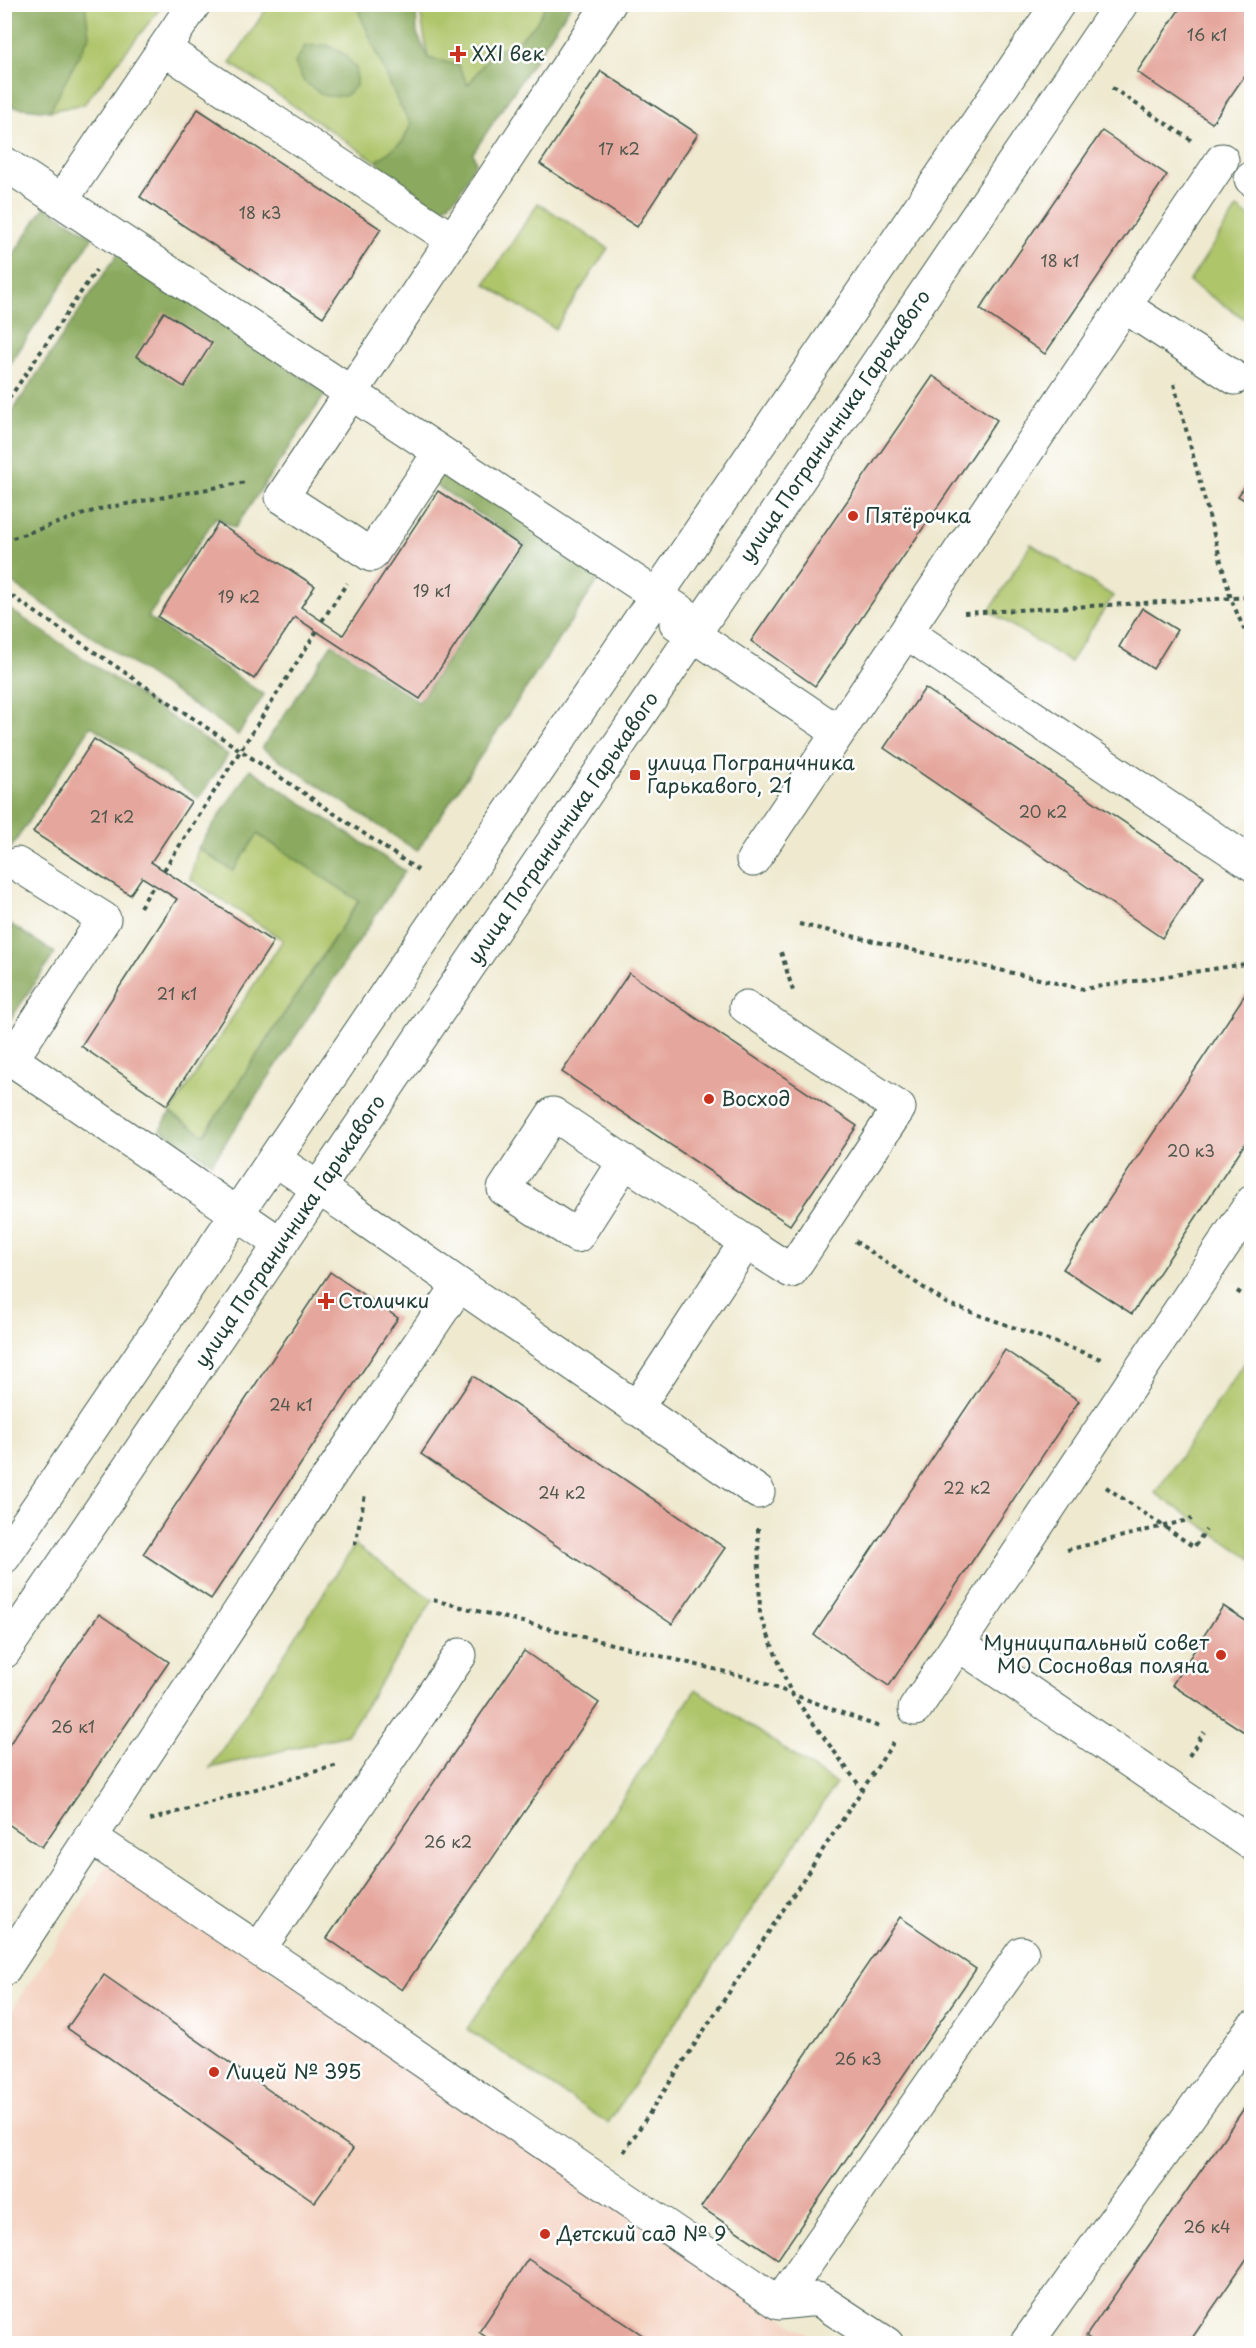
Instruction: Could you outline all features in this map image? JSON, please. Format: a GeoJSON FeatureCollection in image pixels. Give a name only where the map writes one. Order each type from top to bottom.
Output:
{"type":"FeatureCollection","features":[{"type":"Feature","properties":{"kind":"street"},"geometry":{"type":"LineString","coordinates":[[62,201],[194,4]]}},
{"type":"Feature","properties":{"kind":"street"},"geometry":{"type":"LineString","coordinates":[[440,452],[371,555],[282,496],[609,4]]}},
{"type":"Feature","properties":{"kind":"street"},"geometry":{"type":"LineString","coordinates":[[4,1557],[1058,4]]}},
{"type":"Feature","properties":{"kind":"street","name":"улица Пограничника Гарькавого"},"geometry":{"type":"LineString","coordinates":[[4,1652],[1121,4]]}},
{"type":"Feature","properties":{"kind":"street"},"geometry":{"type":"LineString","coordinates":[[164,49],[453,240]]}},
{"type":"Feature","properties":{"kind":"street"},"geometry":{"type":"LineString","coordinates":[[753,860],[1222,160]]}},
{"type":"Feature","properties":{"kind":"street"},"geometry":{"type":"LineString","coordinates":[[4,163],[440,452],[653,602],[697,629],[838,732]]}},
{"type":"Feature","properties":{"kind":"street"},"geometry":{"type":"LineString","coordinates":[[1124,306],[1235,378]]}},
{"type":"Feature","properties":{"kind":"street"},"geometry":{"type":"LineString","coordinates":[[910,624],[1251,864]]}},
{"type":"Feature","properties":{"kind":"street"},"geometry":{"type":"LineString","coordinates":[[17,864],[104,920],[8,1056],[281,1244]]}},
{"type":"Feature","properties":{"kind":"street"},"geometry":{"type":"LineString","coordinates":[[625,1161],[791,1271],[899,1108],[746,1007]]}},
{"type":"Feature","properties":{"kind":"street"},"geometry":{"type":"LineString","coordinates":[[274,1159],[758,1492]]}},
{"type":"Feature","properties":{"kind":"street"},"geometry":{"type":"LineString","coordinates":[[907,1721],[1251,1202]]}},
{"type":"Feature","properties":{"kind":"street"},"geometry":{"type":"LineString","coordinates":[[636,1409],[746,1242]]}},
{"type":"Feature","properties":{"kind":"street"},"geometry":{"type":"LineString","coordinates":[[4,1969],[200,1675],[309,1506],[459,1285]]}},
{"type":"Feature","properties":{"kind":"street"},"geometry":{"type":"LineString","coordinates":[[958,1644],[1251,1844]]}},
{"type":"Feature","properties":{"kind":"street"},"geometry":{"type":"LineString","coordinates":[[259,1949],[460,1655]]}},
{"type":"Feature","properties":{"kind":"street"},"geometry":{"type":"LineString","coordinates":[[90,1838],[259,1949],[779,2303],[818,2299],[887,2343]]}},
{"type":"Feature","properties":{"kind":"street"},"geometry":{"type":"LineString","coordinates":[[779,2303],[1022,1953]]}},
{"type":"Feature","properties":{"kind":"street"},"geometry":{"type":"LineString","coordinates":[[1026,2343],[1251,2028]]}},
{"type":"Feature","properties":{"kind":"path"},"geometry":{"type":"LineString","coordinates":[[1111,88],[1222,160]]}},
{"type":"Feature","properties":{"kind":"path"},"geometry":{"type":"LineString","coordinates":[[4,406],[117,238]]}},
{"type":"Feature","properties":{"kind":"path"},"geometry":{"type":"LineString","coordinates":[[1160,329],[1231,599],[1251,648]]}},
{"type":"Feature","properties":{"kind":"path"},"geometry":{"type":"LineString","coordinates":[[4,541],[99,509],[297,473]]}},
{"type":"Feature","properties":{"kind":"path"},"geometry":{"type":"LineString","coordinates":[[4,591],[429,878]]}},
{"type":"Feature","properties":{"kind":"path"},"geometry":{"type":"LineString","coordinates":[[910,624],[989,611],[1251,597]]}},
{"type":"Feature","properties":{"kind":"path"},"geometry":{"type":"LineString","coordinates":[[164,870],[317,631]]}},
{"type":"Feature","properties":{"kind":"path"},"geometry":{"type":"LineString","coordinates":[[799,924],[1083,989],[1251,963]]}},
{"type":"Feature","properties":{"kind":"path"},"geometry":{"type":"LineString","coordinates":[[825,1220],[946,1303],[1138,1372]]}},
{"type":"Feature","properties":{"kind":"path"},"geometry":{"type":"LineString","coordinates":[[1076,1467],[1194,1547],[1206,1530]]}},
{"type":"Feature","properties":{"kind":"path"},"geometry":{"type":"LineString","coordinates":[[758,1492],[760,1615],[791,1693],[862,1789]]}},
{"type":"Feature","properties":{"kind":"path"},"geometry":{"type":"LineString","coordinates":[[1012,1564],[1192,1519]]}},
{"type":"Feature","properties":{"kind":"path"},"geometry":{"type":"LineString","coordinates":[[433,1600],[750,1678],[791,1693],[907,1721],[603,2182]]}},
{"type":"Feature","properties":{"kind":"path"},"geometry":{"type":"LineString","coordinates":[[147,1821],[340,1764]]}},
{"type":"Feature","properties":{"kind":"shaded area","name":"Лицей № 395"},"geometry":{"type":"Polygon","coordinates":[[[109,1862],[502,2124],[820,2343],[5,2344],[5,2020],[109,1862]]]}},
{"type":"Feature","properties":{"kind":"green space"},"geometry":{"type":"Polygon","coordinates":[[[5,4],[85,5],[89,36],[50,111],[5,106],[5,4]]]}},
{"type":"Feature","properties":{"kind":"green space"},"geometry":{"type":"Polygon","coordinates":[[[85,5],[163,5],[84,104],[50,111],[89,36],[85,5]]]}},
{"type":"Feature","properties":{"kind":"green space"},"geometry":{"type":"Polygon","coordinates":[[[269,5],[356,5],[399,104],[473,153],[441,205],[230,63],[269,5]]]}},
{"type":"Feature","properties":{"kind":"green space","name":"XXI век"},"geometry":{"type":"Polygon","coordinates":[[[356,5],[416,5],[417,33],[428,58],[458,65],[468,85],[491,54],[519,40],[535,25],[546,5],[571,5],[473,153],[476,162],[458,195],[437,214],[414,190],[401,191],[383,173],[378,160],[403,141],[411,124],[399,104],[356,5]]]}},
{"type":"Feature","properties":{"kind":"green space"},"geometry":{"type":"Polygon","coordinates":[[[419,5],[546,5],[535,25],[519,40],[491,54],[468,85],[458,66],[428,58],[419,5]]]}},
{"type":"Feature","properties":{"kind":"green space"},"geometry":{"type":"Polygon","coordinates":[[[327,45],[344,54],[356,68],[356,86],[345,96],[325,96],[304,82],[295,63],[305,46],[327,45]]]}},
{"type":"Feature","properties":{"kind":"green space"},"geometry":{"type":"Polygon","coordinates":[[[538,203],[608,248],[555,329],[485,284],[538,203]]]}},
{"type":"Feature","properties":{"kind":"green space"},"geometry":{"type":"Polygon","coordinates":[[[45,206],[93,237],[9,366],[4,363],[4,269],[45,206]]]}},
{"type":"Feature","properties":{"kind":"green space"},"geometry":{"type":"Polygon","coordinates":[[[1237,208],[1251,218],[1251,323],[1189,282],[1237,208]]]}},
{"type":"Feature","properties":{"kind":"green space"},"geometry":{"type":"Polygon","coordinates":[[[118,253],[326,393],[235,528],[216,517],[148,617],[264,695],[238,735],[5,578],[5,422],[118,253]]]}},
{"type":"Feature","properties":{"kind":"green space"},"geometry":{"type":"Polygon","coordinates":[[[444,466],[604,572],[417,851],[262,748],[332,644],[419,702],[525,545],[433,483],[444,466]]]}},
{"type":"Feature","properties":{"kind":"green space"},"geometry":{"type":"Polygon","coordinates":[[[1031,544],[1113,596],[1070,662],[989,611],[1031,544]]]}},
{"type":"Feature","properties":{"kind":"green space"},"geometry":{"type":"Polygon","coordinates":[[[5,606],[228,755],[199,798],[91,726],[5,857],[5,606]]]}},
{"type":"Feature","properties":{"kind":"green space"},"geometry":{"type":"Polygon","coordinates":[[[250,769],[405,871],[212,1163],[160,1129],[170,1113],[204,1135],[359,901],[258,834],[233,871],[198,848],[250,769]]]}},
{"type":"Feature","properties":{"kind":"green space"},"geometry":{"type":"Polygon","coordinates":[[[257,834],[359,900],[204,1135],[170,1113],[283,940],[190,879],[198,848],[233,871],[257,834]]]}},
{"type":"Feature","properties":{"kind":"green space"},"geometry":{"type":"Polygon","coordinates":[[[4,920],[55,953],[10,1020],[5,1017],[4,920]]]}},
{"type":"Feature","properties":{"kind":"green space"},"geometry":{"type":"Polygon","coordinates":[[[1251,1354],[1251,1559],[1155,1493],[1251,1354]]]}},
{"type":"Feature","properties":{"kind":"green space"},"geometry":{"type":"Polygon","coordinates":[[[355,1545],[433,1600],[347,1735],[210,1768],[355,1545]]]}},
{"type":"Feature","properties":{"kind":"green space"},"geometry":{"type":"Polygon","coordinates":[[[696,1689],[836,1784],[608,2123],[467,2029],[696,1689]]]}},
{"type":"Feature","properties":{"kind":"building"},"geometry":{"type":"Polygon","coordinates":[[[1183,4],[1252,4],[1252,65],[1212,123],[1137,72],[1183,4]]]}},
{"type":"Feature","properties":{"kind":"building"},"geometry":{"type":"Polygon","coordinates":[[[601,71],[698,134],[637,227],[540,164],[601,71]]]}},
{"type":"Feature","properties":{"kind":"building"},"geometry":{"type":"Polygon","coordinates":[[[198,109],[381,229],[323,317],[140,197],[198,109]]]}},
{"type":"Feature","properties":{"kind":"building"},"geometry":{"type":"Polygon","coordinates":[[[1102,131],[1167,175],[1045,354],[980,309],[1102,131]]]}},
{"type":"Feature","properties":{"kind":"building"},"geometry":{"type":"Polygon","coordinates":[[[164,312],[212,343],[184,387],[136,356],[164,312]]]}},
{"type":"Feature","properties":{"kind":"building"},"geometry":{"type":"Polygon","coordinates":[[[933,376],[997,420],[815,686],[751,641],[933,376]]]}},
{"type":"Feature","properties":{"kind":"building"},"geometry":{"type":"Polygon","coordinates":[[[1252,476],[1252,505],[1238,496],[1252,476]]]}},
{"type":"Feature","properties":{"kind":"building"},"geometry":{"type":"Polygon","coordinates":[[[438,491],[521,546],[420,699],[295,617],[254,679],[158,617],[218,523],[315,586],[301,607],[343,635],[438,491]]]}},
{"type":"Feature","properties":{"kind":"building"},"geometry":{"type":"Polygon","coordinates":[[[1142,608],[1177,630],[1153,669],[1119,647],[1142,608]]]}},
{"type":"Feature","properties":{"kind":"building"},"geometry":{"type":"Polygon","coordinates":[[[925,688],[1204,876],[1162,938],[884,748],[925,688]]]}},
{"type":"Feature","properties":{"kind":"building"},"geometry":{"type":"Polygon","coordinates":[[[94,739],[191,802],[151,862],[273,942],[167,1105],[81,1046],[177,899],[142,877],[130,895],[33,832],[94,739]]]}},
{"type":"Feature","properties":{"kind":"building","name":"Восход"},"geometry":{"type":"Polygon","coordinates":[[[629,973],[857,1126],[790,1225],[562,1072],[629,973]]]}},
{"type":"Feature","properties":{"kind":"building"},"geometry":{"type":"Polygon","coordinates":[[[1248,990],[1252,992],[1252,1133],[1132,1314],[1063,1269],[1248,990]]]}},
{"type":"Feature","properties":{"kind":"building"},"geometry":{"type":"Polygon","coordinates":[[[330,1272],[398,1318],[211,1599],[143,1554],[330,1272]]]}},
{"type":"Feature","properties":{"kind":"building"},"geometry":{"type":"Polygon","coordinates":[[[1005,1350],[1079,1401],[889,1686],[814,1635],[1005,1350]]]}},
{"type":"Feature","properties":{"kind":"building"},"geometry":{"type":"Polygon","coordinates":[[[473,1376],[725,1548],[672,1624],[421,1454],[473,1376]]]}},
{"type":"Feature","properties":{"kind":"building","name":"Муниципальный совет МО Сосновая поляна"},"geometry":{"type":"Polygon","coordinates":[[[1223,1606],[1252,1625],[1252,1737],[1172,1685],[1223,1606]]]}},
{"type":"Feature","properties":{"kind":"building"},"geometry":{"type":"Polygon","coordinates":[[[99,1614],[169,1662],[42,1847],[4,1821],[4,1752],[99,1614]]]}},
{"type":"Feature","properties":{"kind":"building"},"geometry":{"type":"Polygon","coordinates":[[[524,1651],[599,1703],[402,1990],[327,1938],[524,1651]]]}},
{"type":"Feature","properties":{"kind":"building"},"geometry":{"type":"Polygon","coordinates":[[[900,1917],[976,1969],[778,2259],[701,2207],[900,1917]]]}},
{"type":"Feature","properties":{"kind":"building"},"geometry":{"type":"Polygon","coordinates":[[[104,1975],[353,2149],[315,2202],[67,2028],[104,1975]]]}},
{"type":"Feature","properties":{"kind":"building"},"geometry":{"type":"Polygon","coordinates":[[[1252,2097],[1252,2251],[1188,2344],[1097,2344],[1086,2336],[1252,2097]]]}},
{"type":"Feature","properties":{"kind":"building"},"geometry":{"type":"Polygon","coordinates":[[[528,2259],[656,2344],[496,2344],[479,2332],[528,2259]]]}},
{"type":"Feature","properties":{"kind":"place","name":"XXI век"},"geometry":{"type":"Point","coordinates":[458,54]}},
{"type":"Feature","properties":{"kind":"place","name":"Пятёрочка"},"geometry":{"type":"Point","coordinates":[853,516]}},
{"type":"Feature","properties":{"kind":"place","name":"улица Пограничника Гарькавого, 21"},"geometry":{"type":"Point","coordinates":[635,775]}},
{"type":"Feature","properties":{"kind":"place","name":"Восход"},"geometry":{"type":"Point","coordinates":[709,1099]}},
{"type":"Feature","properties":{"kind":"place","name":"Столички"},"geometry":{"type":"Point","coordinates":[326,1301]}},
{"type":"Feature","properties":{"kind":"place","name":"Муниципальный совет МО Сосновая поляна"},"geometry":{"type":"Point","coordinates":[1221,1655]}},
{"type":"Feature","properties":{"kind":"place","name":"Лицей № 395"},"geometry":{"type":"Point","coordinates":[214,2072]}},
{"type":"Feature","properties":{"kind":"place","name":"Детский сад № 9"},"geometry":{"type":"Point","coordinates":[545,2234]}}]}
